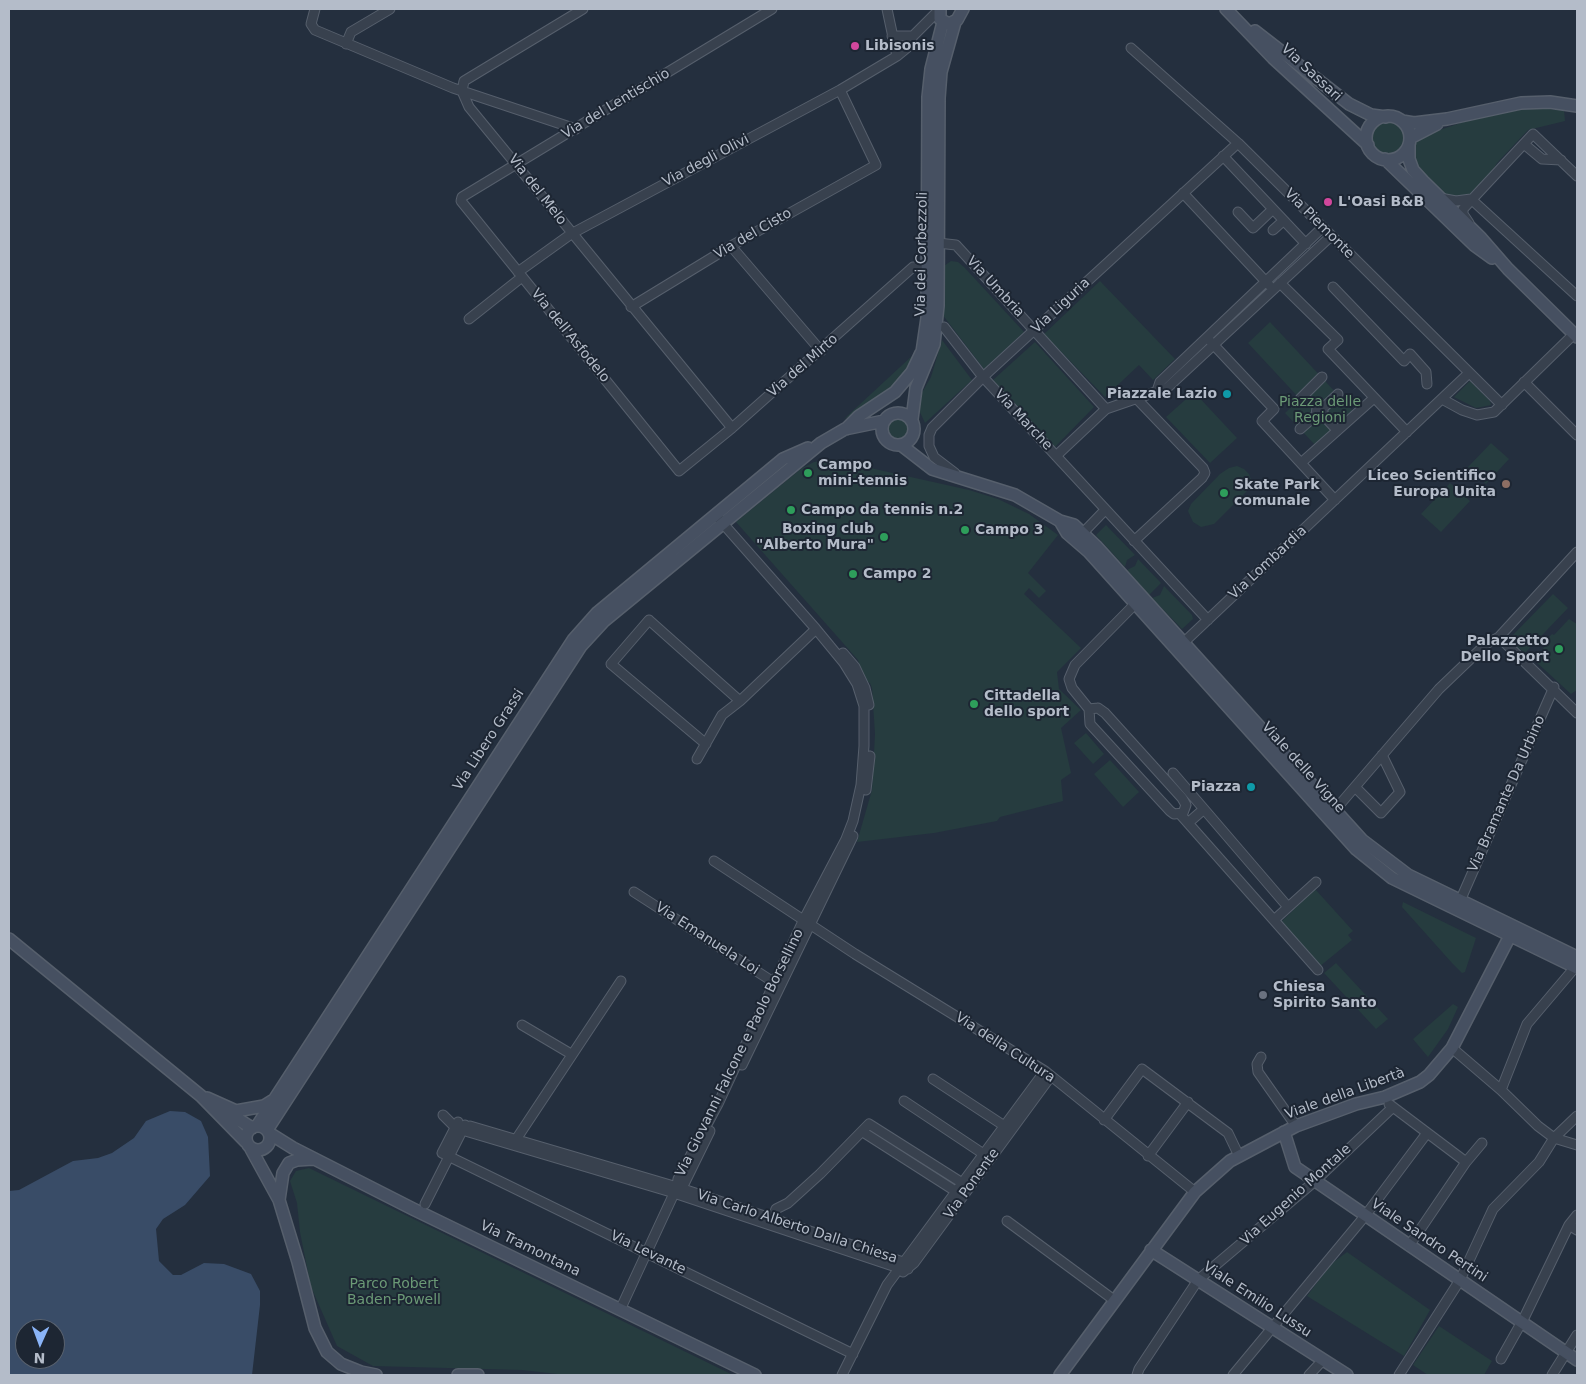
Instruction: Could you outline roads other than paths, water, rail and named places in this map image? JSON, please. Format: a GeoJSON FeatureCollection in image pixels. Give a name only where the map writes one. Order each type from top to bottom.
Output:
{"type":"FeatureCollection","features":[{"type":"Feature","properties":{"kind":"street"},"geometry":{"type":"LineString","coordinates":[[315,9],[311,24],[315,30],[462,91],[576,129]]}},
{"type":"Feature","properties":{"kind":"street"},"geometry":{"type":"LineString","coordinates":[[333,38],[351,32],[390,9]]}},
{"type":"Feature","properties":{"kind":"street"},"geometry":{"type":"LineString","coordinates":[[462,91],[464,82],[582,9]]}},
{"type":"Feature","properties":{"kind":"street","name":"Via del Lentischio"},"geometry":{"type":"LineString","coordinates":[[461,201],[462,197],[772,9]]}},
{"type":"Feature","properties":{"kind":"street"},"geometry":{"type":"LineString","coordinates":[[887,9],[897,56],[908,47],[913,36],[926,23],[950,14]]}},
{"type":"Feature","properties":{"kind":"street","name":"Via Sassari"},"geometry":{"type":"LineString","coordinates":[[1226,9],[1349,104],[1371,115],[1386,116]]}},
{"type":"Feature","properties":{"kind":"street"},"geometry":{"type":"LineString","coordinates":[[934,136],[931,69],[950,14]]}},
{"type":"Feature","properties":{"kind":"street","name":"Via Sassari"},"geometry":{"type":"LineString","coordinates":[[1238,19],[1273,58],[1368,145]]}},
{"type":"Feature","properties":{"kind":"street"},"geometry":{"type":"LineString","coordinates":[[346,44],[351,32]]}},
{"type":"Feature","properties":{"kind":"street"},"geometry":{"type":"LineString","coordinates":[[892,36],[913,36]]}},
{"type":"Feature","properties":{"kind":"street","name":"Via Piemonte"},"geometry":{"type":"LineString","coordinates":[[1131,48],[1238,143],[1502,405]]}},
{"type":"Feature","properties":{"kind":"street","name":"Via degli Olivi"},"geometry":{"type":"LineString","coordinates":[[469,319],[520,274],[571,234],[840,90],[897,56]]}},
{"type":"Feature","properties":{"kind":"street","name":"Via del Cisto"},"geometry":{"type":"LineString","coordinates":[[631,307],[731,246],[876,165],[840,90]]}},
{"type":"Feature","properties":{"kind":"street","name":"Via del Melo"},"geometry":{"type":"LineString","coordinates":[[462,91],[469,107],[517,164],[571,234],[732,428]]}},
{"type":"Feature","properties":{"kind":"street"},"geometry":{"type":"LineString","coordinates":[[1508,269],[1474,245],[1385,159],[1374,154],[1368,145],[1367,132],[1371,125],[1386,116],[1414,123],[1447,119],[1521,103],[1550,102],[1577,106]]}},
{"type":"Feature","properties":{"kind":"street"},"geometry":{"type":"LineString","coordinates":[[1385,159],[1401,155],[1409,141],[1447,119]]}},
{"type":"Feature","properties":{"kind":"street"},"geometry":{"type":"LineString","coordinates":[[1402,121],[1407,127],[1413,170],[1474,231],[1508,269],[1576,335],[1494,412],[1477,415],[1462,410],[1442,399]]}},
{"type":"Feature","properties":{"kind":"street"},"geometry":{"type":"LineString","coordinates":[[1474,231],[1463,214],[1463,208],[1533,134],[1577,176]]}},
{"type":"Feature","properties":{"kind":"street","name":"Via dei Corbezzoli"},"geometry":{"type":"LineString","coordinates":[[912,419],[916,388],[934,344],[938,306],[934,136]]}},
{"type":"Feature","properties":{"kind":"street","name":"Via dei Corbezzoli"},"geometry":{"type":"LineString","coordinates":[[922,370],[922,352],[927,318],[934,136]]}},
{"type":"Feature","properties":{"kind":"street","name":"Via Liguria"},"geometry":{"type":"LineString","coordinates":[[960,476],[934,457],[929,446],[929,435],[932,428],[983,377],[1238,143]]}},
{"type":"Feature","properties":{"kind":"street"},"geometry":{"type":"LineString","coordinates":[[1524,144],[1542,160],[1561,160]]}},
{"type":"Feature","properties":{"kind":"street"},"geometry":{"type":"LineString","coordinates":[[1223,156],[1306,244]]}},
{"type":"Feature","properties":{"kind":"street"},"geometry":{"type":"LineString","coordinates":[[1183,193],[1273,284],[1338,340],[1328,349],[1407,432]]}},
{"type":"Feature","properties":{"kind":"street"},"geometry":{"type":"LineString","coordinates":[[1440,198],[1456,201],[1472,199],[1577,296]]}},
{"type":"Feature","properties":{"kind":"street","name":"Via dell'Asfodelo"},"geometry":{"type":"LineString","coordinates":[[461,201],[679,471]]}},
{"type":"Feature","properties":{"kind":"street"},"geometry":{"type":"LineString","coordinates":[[1238,212],[1253,228],[1272,210]]}},
{"type":"Feature","properties":{"kind":"street"},"geometry":{"type":"LineString","coordinates":[[1273,230],[1283,221]]}},
{"type":"Feature","properties":{"kind":"street"},"geometry":{"type":"LineString","coordinates":[[1056,456],[1106,409],[1157,391],[1163,391],[1167,388],[1214,345],[1273,284],[1306,244],[1322,228]]}},
{"type":"Feature","properties":{"kind":"street"},"geometry":{"type":"LineString","coordinates":[[1157,391],[1160,382],[1206,337],[1330,236]]}},
{"type":"Feature","properties":{"kind":"street","name":"Via Umbria"},"geometry":{"type":"LineString","coordinates":[[938,243],[956,245],[1106,409]]}},
{"type":"Feature","properties":{"kind":"street"},"geometry":{"type":"LineString","coordinates":[[731,246],[821,351]]}},
{"type":"Feature","properties":{"kind":"street","name":"Via del Mirto"},"geometry":{"type":"LineString","coordinates":[[679,471],[821,351],[913,267],[928,267]]}},
{"type":"Feature","properties":{"kind":"street"},"geometry":{"type":"LineString","coordinates":[[1333,287],[1404,361],[1410,354],[1421,372],[1426,372],[1427,384]]}},
{"type":"Feature","properties":{"kind":"street","name":"Via Marche"},"geometry":{"type":"LineString","coordinates":[[944,327],[983,377],[1208,620]]}},
{"type":"Feature","properties":{"kind":"street"},"geometry":{"type":"LineString","coordinates":[[1206,337],[1274,409],[1262,421],[1335,500]]}},
{"type":"Feature","properties":{"kind":"street"},"geometry":{"type":"LineString","coordinates":[[845,429],[859,416],[895,392],[912,372],[922,352]]}},
{"type":"Feature","properties":{"kind":"street","name":"Via Lombardia"},"geometry":{"type":"LineString","coordinates":[[1180,646],[1469,373]]}},
{"type":"Feature","properties":{"kind":"street"},"geometry":{"type":"LineString","coordinates":[[1322,377],[1302,397],[1337,430]]}},
{"type":"Feature","properties":{"kind":"street"},"geometry":{"type":"LineString","coordinates":[[1524,382],[1577,435]]}},
{"type":"Feature","properties":{"kind":"street","name":"Via dei Corbezzoli"},"geometry":{"type":"LineString","coordinates":[[898,412],[916,388]]}},
{"type":"Feature","properties":{"kind":"street"},"geometry":{"type":"LineString","coordinates":[[1300,429],[1338,394]]}},
{"type":"Feature","properties":{"kind":"street"},"geometry":{"type":"LineString","coordinates":[[1134,541],[1202,478],[1205,473],[1203,468],[1136,398]]}},
{"type":"Feature","properties":{"kind":"street"},"geometry":{"type":"LineString","coordinates":[[1301,463],[1374,398]]}},
{"type":"Feature","properties":{"kind":"street"},"geometry":{"type":"LineString","coordinates":[[898,412],[906,414],[912,419],[915,430],[912,438],[901,445],[890,443],[883,426],[890,415],[898,412]]}},
{"type":"Feature","properties":{"kind":"street"},"geometry":{"type":"LineString","coordinates":[[845,429],[865,424],[883,426]]}},
{"type":"Feature","properties":{"kind":"street","name":"Via Libero Grassi"},"geometry":{"type":"LineString","coordinates":[[248,1145],[246,1135],[263,1135],[277,1104],[581,646],[604,620],[721,517],[783,459],[845,429]]}},
{"type":"Feature","properties":{"kind":"street"},"geometry":{"type":"LineString","coordinates":[[912,438],[923,463]]}},
{"type":"Feature","properties":{"kind":"street","name":"Viale delle Vigne"},"geometry":{"type":"LineString","coordinates":[[901,445],[923,463],[941,473],[960,476],[1015,494],[1060,520],[1067,533],[1079,537],[1362,840],[1398,870],[1460,902],[1512,932]]}},
{"type":"Feature","properties":{"kind":"street"},"geometry":{"type":"LineString","coordinates":[[1079,537],[1105,510]]}},
{"type":"Feature","properties":{"kind":"street","name":"Via Giovanni Falcone e Paolo Borsellino"},"geometry":{"type":"LineString","coordinates":[[620,1310],[675,1190],[684,1184],[691,1172],[777,984],[860,820],[864,781],[864,706],[857,684],[840,653],[721,517]]}},
{"type":"Feature","properties":{"kind":"street","name":"Viale delle Vigne"},"geometry":{"type":"LineString","coordinates":[[1079,537],[1135,604],[1180,646],[1356,849],[1392,878],[1512,932],[1577,965]]}},
{"type":"Feature","properties":{"kind":"street"},"geometry":{"type":"LineString","coordinates":[[1335,810],[1439,688],[1486,644],[1499,637],[1577,552]]}},
{"type":"Feature","properties":{"kind":"street","name":"Via Giovanni Falcone e Paolo Borsellino"},"geometry":{"type":"LineString","coordinates":[[796,602],[816,629],[840,653]]}},
{"type":"Feature","properties":{"kind":"street"},"geometry":{"type":"LineString","coordinates":[[1135,604],[1075,666],[1069,679],[1072,688],[1089,709],[1090,724],[1170,811],[1180,814],[1318,970]]}},
{"type":"Feature","properties":{"kind":"street"},"geometry":{"type":"LineString","coordinates":[[706,744],[611,664],[648,620],[740,701]]}},
{"type":"Feature","properties":{"kind":"street"},"geometry":{"type":"LineString","coordinates":[[697,759],[722,715],[740,701],[816,629]]}},
{"type":"Feature","properties":{"kind":"street"},"geometry":{"type":"LineString","coordinates":[[1499,637],[1554,688],[1577,713]]}},
{"type":"Feature","properties":{"kind":"street","name":"Via Bramante Da Urbino"},"geometry":{"type":"LineString","coordinates":[[1460,902],[1554,688]]}},
{"type":"Feature","properties":{"kind":"street"},"geometry":{"type":"LineString","coordinates":[[1089,709],[1098,708],[1105,713],[1182,798],[1186,805],[1180,814]]}},
{"type":"Feature","properties":{"kind":"street"},"geometry":{"type":"LineString","coordinates":[[1355,787],[1381,813],[1400,792],[1382,755]]}},
{"type":"Feature","properties":{"kind":"street"},"geometry":{"type":"LineString","coordinates":[[1173,773],[1288,907]]}},
{"type":"Feature","properties":{"kind":"street"},"geometry":{"type":"LineString","coordinates":[[1188,823],[1204,809]]}},
{"type":"Feature","properties":{"kind":"street","name":"Via della Cultura"},"geometry":{"type":"LineString","coordinates":[[714,861],[855,954],[1048,1074],[1195,1192]]}},
{"type":"Feature","properties":{"kind":"street"},"geometry":{"type":"LineString","coordinates":[[1274,920],[1316,882]]}},
{"type":"Feature","properties":{"kind":"street","name":"Via Emanuela Loi"},"geometry":{"type":"LineString","coordinates":[[634,892],[777,984]]}},
{"type":"Feature","properties":{"kind":"street","name":"Viale della Libertà"},"geometry":{"type":"LineString","coordinates":[[1060,1375],[1195,1192],[1230,1161],[1296,1126],[1356,1104],[1385,1097],[1420,1082],[1452,1048],[1512,932]]}},
{"type":"Feature","properties":{"kind":"street"},"geometry":{"type":"LineString","coordinates":[[9,939],[201,1096],[248,1145],[279,1200],[298,1262],[315,1328],[327,1352],[341,1364],[361,1372],[376,1375]]}},
{"type":"Feature","properties":{"kind":"street"},"geometry":{"type":"LineString","coordinates":[[1501,1090],[1527,1024],[1577,965]]}},
{"type":"Feature","properties":{"kind":"street"},"geometry":{"type":"LineString","coordinates":[[514,1142],[621,981]]}},
{"type":"Feature","properties":{"kind":"street"},"geometry":{"type":"LineString","coordinates":[[522,1025],[571,1054]]}},
{"type":"Feature","properties":{"kind":"street"},"geometry":{"type":"LineString","coordinates":[[1452,1048],[1501,1090],[1538,1126],[1554,1138],[1577,1145]]}},
{"type":"Feature","properties":{"kind":"street"},"geometry":{"type":"LineString","coordinates":[[1261,1058],[1257,1064],[1258,1072],[1296,1126]]}},
{"type":"Feature","properties":{"kind":"street"},"geometry":{"type":"LineString","coordinates":[[1104,1120],[1142,1069],[1228,1133],[1240,1156]]}},
{"type":"Feature","properties":{"kind":"street","name":"Via Ponente"},"geometry":{"type":"LineString","coordinates":[[842,1375],[887,1285],[960,1194],[1048,1074]]}},
{"type":"Feature","properties":{"kind":"street"},"geometry":{"type":"LineString","coordinates":[[933,1079],[1008,1128]]}},
{"type":"Feature","properties":{"kind":"street"},"geometry":{"type":"LineString","coordinates":[[201,1096],[236,1111],[277,1104],[278,1123],[281,1132],[293,1148]]}},
{"type":"Feature","properties":{"kind":"street"},"geometry":{"type":"LineString","coordinates":[[201,1096],[263,1135]]}},
{"type":"Feature","properties":{"kind":"street"},"geometry":{"type":"LineString","coordinates":[[1385,1097],[1392,1108],[1466,1162]]}},
{"type":"Feature","properties":{"kind":"street"},"geometry":{"type":"LineString","coordinates":[[904,1102],[987,1156]]}},
{"type":"Feature","properties":{"kind":"street"},"geometry":{"type":"LineString","coordinates":[[1148,1156],[1188,1102]]}},
{"type":"Feature","properties":{"kind":"street","name":"Via Eugenio Montale"},"geometry":{"type":"LineString","coordinates":[[1137,1375],[1139,1369],[1198,1280],[1315,1181],[1392,1108]]}},
{"type":"Feature","properties":{"kind":"street"},"geometry":{"type":"LineString","coordinates":[[1399,1375],[1460,1280],[1493,1209],[1538,1162],[1554,1138],[1577,1116]]}},
{"type":"Feature","properties":{"kind":"street"},"geometry":{"type":"LineString","coordinates":[[772,1219],[776,1209],[788,1203],[863,1132],[869,1124],[966,1185]]}},
{"type":"Feature","properties":{"kind":"street","name":"Via Carlo Alberto Dalla Chiesa"},"geometry":{"type":"LineString","coordinates":[[445,1155],[460,1126],[772,1219],[903,1266]]}},
{"type":"Feature","properties":{"kind":"street"},"geometry":{"type":"LineString","coordinates":[[863,1132],[960,1194]]}},
{"type":"Feature","properties":{"kind":"street","name":"Viale Sandro Pertini"},"geometry":{"type":"LineString","coordinates":[[1284,1132],[1295,1168],[1577,1360]]}},
{"type":"Feature","properties":{"kind":"street"},"geometry":{"type":"LineString","coordinates":[[1233,1375],[1365,1216],[1427,1133]]}},
{"type":"Feature","properties":{"kind":"street"},"geometry":{"type":"LineString","coordinates":[[248,1145],[258,1151],[263,1135]]}},
{"type":"Feature","properties":{"kind":"street"},"geometry":{"type":"LineString","coordinates":[[263,1135],[262,1160],[264,1171]]}},
{"type":"Feature","properties":{"kind":"street","name":"Via Tramontana"},"geometry":{"type":"LineString","coordinates":[[263,1135],[755,1375]]}},
{"type":"Feature","properties":{"kind":"street"},"geometry":{"type":"LineString","coordinates":[[1409,1246],[1466,1162],[1482,1143]]}},
{"type":"Feature","properties":{"kind":"street"},"geometry":{"type":"LineString","coordinates":[[425,1204],[445,1155]]}},
{"type":"Feature","properties":{"kind":"street","name":"Via Levante"},"geometry":{"type":"LineString","coordinates":[[445,1155],[853,1354]]}},
{"type":"Feature","properties":{"kind":"street"},"geometry":{"type":"LineString","coordinates":[[279,1200],[283,1173],[289,1163],[296,1160],[315,1159]]}},
{"type":"Feature","properties":{"kind":"street","name":"Via Carlo Alberto Dalla Chiesa"},"geometry":{"type":"LineString","coordinates":[[675,1190],[903,1266]]}},
{"type":"Feature","properties":{"kind":"street"},"geometry":{"type":"LineString","coordinates":[[1501,1359],[1522,1323],[1569,1225],[1577,1215]]}},
{"type":"Feature","properties":{"kind":"street"},"geometry":{"type":"LineString","coordinates":[[1007,1221],[1114,1300]]}},
{"type":"Feature","properties":{"kind":"street"},"geometry":{"type":"LineString","coordinates":[[1569,1225],[1577,1230]]}},
{"type":"Feature","properties":{"kind":"street","name":"Viale Emilio Lussu"},"geometry":{"type":"LineString","coordinates":[[1151,1250],[1347,1375]]}},
{"type":"Feature","properties":{"kind":"street"},"geometry":{"type":"LineString","coordinates":[[1552,1375],[1577,1335]]}},
{"type":"Feature","properties":{"kind":"street"},"geometry":{"type":"LineString","coordinates":[[1309,1375],[1323,1360]]}},
{"type":"Feature","properties":{"kind":"street"},"geometry":{"type":"LineString","coordinates":[[458,1375],[478,1375]]}},
{"type":"Feature","properties":{"kind":"water"},"geometry":{"type":"Polygon","coordinates":[[[170,1111],[185,1112],[201,1121],[208,1137],[210,1176],[185,1205],[163,1219],[156,1229],[159,1261],[173,1275],[181,1275],[204,1263],[224,1264],[251,1274],[260,1291],[252,1375],[9,1375],[9,1191],[19,1190],[73,1161],[98,1158],[112,1153],[134,1138],[146,1121],[170,1111]]]}},
{"type":"Feature","properties":{"kind":"place","name":"Libisonis"},"geometry":{"type":"Point","coordinates":[855,46]}},
{"type":"Feature","properties":{"kind":"place","name":"L'Oasi B&B"},"geometry":{"type":"Point","coordinates":[1328,202]}},
{"type":"Feature","properties":{"kind":"place","name":"Piazzale Lazio"},"geometry":{"type":"Point","coordinates":[1227,394]}},
{"type":"Feature","properties":{"kind":"place","name":"Campo mini-tennis"},"geometry":{"type":"Point","coordinates":[808,473]}},
{"type":"Feature","properties":{"kind":"place","name":"Liceo Scientifico Europa Unita"},"geometry":{"type":"Point","coordinates":[1506,484]}},
{"type":"Feature","properties":{"kind":"place","name":"Skate Park comunale"},"geometry":{"type":"Point","coordinates":[1224,493]}},
{"type":"Feature","properties":{"kind":"place","name":"Campo da tennis n.2"},"geometry":{"type":"Point","coordinates":[791,510]}},
{"type":"Feature","properties":{"kind":"place","name":"Campo 3"},"geometry":{"type":"Point","coordinates":[965,530]}},
{"type":"Feature","properties":{"kind":"place","name":"Boxing club \"Alberto Mura\""},"geometry":{"type":"Point","coordinates":[884,537]}},
{"type":"Feature","properties":{"kind":"place","name":"Campo 2"},"geometry":{"type":"Point","coordinates":[853,574]}},
{"type":"Feature","properties":{"kind":"place","name":"Palazzetto Dello Sport"},"geometry":{"type":"Point","coordinates":[1559,649]}},
{"type":"Feature","properties":{"kind":"place","name":"Cittadella dello sport"},"geometry":{"type":"Point","coordinates":[974,704]}},
{"type":"Feature","properties":{"kind":"place","name":"Piazza"},"geometry":{"type":"Point","coordinates":[1251,787]}},
{"type":"Feature","properties":{"kind":"place","name":"Chiesa Spirito Santo"},"geometry":{"type":"Point","coordinates":[1263,995]}},
{"type":"Feature","properties":{"kind":"park label","name":"Piazza delle Regioni"},"geometry":{"type":"Point","coordinates":[1320,410]}},
{"type":"Feature","properties":{"kind":"park label","name":"Parco Robert Baden-Powell"},"geometry":{"type":"Point","coordinates":[394,1292]}}]}
